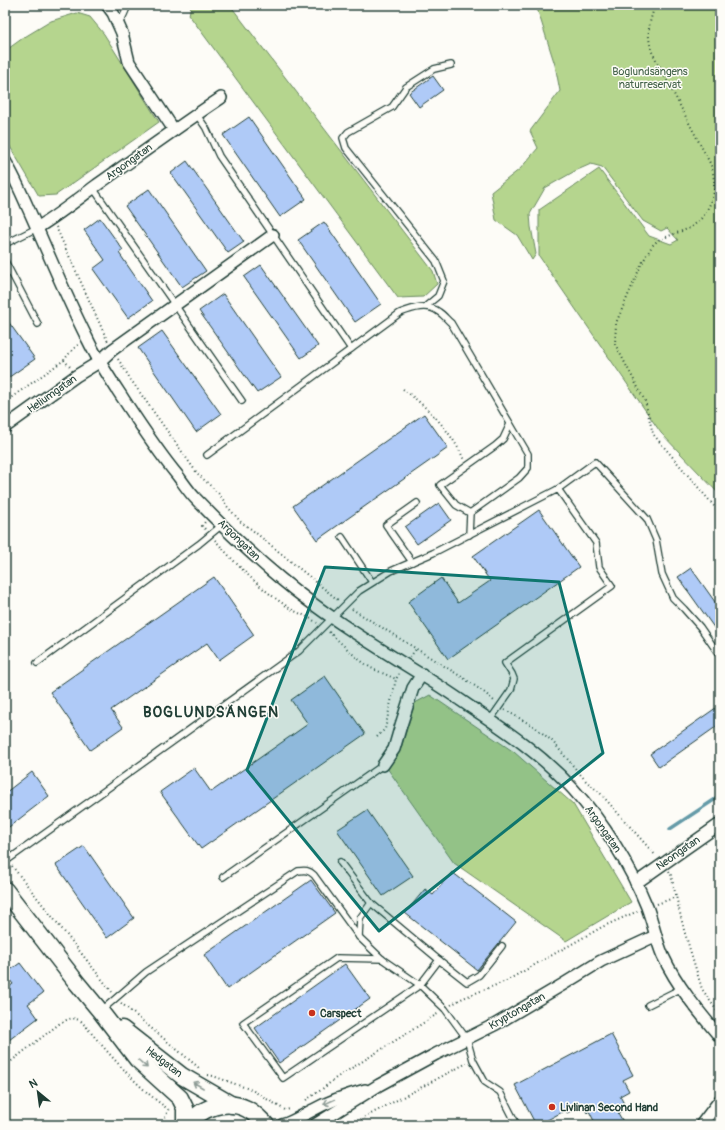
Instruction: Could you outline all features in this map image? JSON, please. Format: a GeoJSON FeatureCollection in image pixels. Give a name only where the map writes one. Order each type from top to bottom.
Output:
{"type":"FeatureCollection","features":[{"type":"Feature","properties":{"kind":"street"},"geometry":{"type":"LineString","coordinates":[[107,5],[113,13],[122,33],[129,62],[174,130]]}},
{"type":"Feature","properties":{"kind":"street","name":"Argongatan"},"geometry":{"type":"LineString","coordinates":[[37,228],[52,219],[174,130],[221,98]]}},
{"type":"Feature","properties":{"kind":"street","name":"Argongatan"},"geometry":{"type":"LineString","coordinates":[[5,161],[11,170],[99,362],[140,425],[194,497],[222,525],[284,581],[332,618],[379,649],[422,674],[490,720],[537,753],[557,772],[592,811],[617,848],[636,883],[648,910],[655,936],[664,957],[682,988],[720,1037]]}},
{"type":"Feature","properties":{"kind":"street"},"geometry":{"type":"LineString","coordinates":[[99,362],[112,350],[273,234]]}},
{"type":"Feature","properties":{"kind":"street","name":"Heliumgatan"},"geometry":{"type":"LineString","coordinates":[[5,427],[76,376],[99,362]]}},
{"type":"Feature","properties":{"kind":"street"},"geometry":{"type":"LineString","coordinates":[[383,764],[394,749],[414,688],[422,674]]}},
{"type":"Feature","properties":{"kind":"street","name":"Neongatan"},"geometry":{"type":"LineString","coordinates":[[636,883],[720,824]]}},
{"type":"Feature","properties":{"kind":"street","name":"Hedgatan"},"geometry":{"type":"LineString","coordinates":[[5,890],[137,1059],[180,1098],[185,1108],[184,1125]]}},
{"type":"Feature","properties":{"kind":"street","name":"Kryptongatan"},"geometry":{"type":"LineString","coordinates":[[315,1125],[379,1085],[467,1039],[602,961],[655,936]]}},
{"type":"Feature","properties":{"kind":"street","name":"Hedgatan"},"geometry":{"type":"LineString","coordinates":[[101,1012],[182,1076],[232,1105]]}},
{"type":"Feature","properties":{"kind":"street","name":"Kryptongatan"},"geometry":{"type":"LineString","coordinates":[[282,1125],[294,1121],[312,1110],[337,1098],[379,1085]]}},
{"type":"Feature","properties":{"kind":"street"},"geometry":{"type":"LineString","coordinates":[[701,1125],[720,1100]]}},
{"type":"Feature","properties":{"kind":"street"},"geometry":{"type":"LineString","coordinates":[[189,1125],[192,1119],[202,1111],[216,1106],[232,1105],[246,1108],[258,1116],[266,1125]]}},
{"type":"Feature","properties":{"kind":"lane"},"geometry":{"type":"LineString","coordinates":[[118,24],[123,19],[124,12],[128,5]]}},
{"type":"Feature","properties":{"kind":"lane"},"geometry":{"type":"LineString","coordinates":[[426,306],[438,296],[444,282],[436,261],[346,148],[343,138],[348,132],[392,107],[406,87],[434,70],[452,65]]}},
{"type":"Feature","properties":{"kind":"lane"},"geometry":{"type":"LineString","coordinates":[[197,114],[206,128],[219,156],[351,349]]}},
{"type":"Feature","properties":{"kind":"lane"},"geometry":{"type":"LineString","coordinates":[[93,188],[242,401]]}},
{"type":"Feature","properties":{"kind":"lane"},"geometry":{"type":"LineString","coordinates":[[5,244],[37,228]]}},
{"type":"Feature","properties":{"kind":"lane"},"geometry":{"type":"LineString","coordinates":[[5,262],[38,324]]}},
{"type":"Feature","properties":{"kind":"lane"},"geometry":{"type":"LineString","coordinates":[[207,455],[400,313],[413,308],[426,306],[439,311],[451,323],[528,454],[528,468],[519,478],[470,513]]}},
{"type":"Feature","properties":{"kind":"lane"},"geometry":{"type":"LineString","coordinates":[[470,513],[456,505],[440,485],[495,446],[503,439],[510,424]]}},
{"type":"Feature","properties":{"kind":"lane"},"geometry":{"type":"LineString","coordinates":[[6,861],[299,651],[359,591],[372,582],[391,571],[433,553],[469,535],[558,489],[595,462],[647,519],[656,540],[662,574],[673,598],[700,628],[720,656]]}},
{"type":"Feature","properties":{"kind":"lane"},"geometry":{"type":"LineString","coordinates":[[490,720],[511,690],[514,679],[505,664],[612,586],[599,568],[596,543],[558,489]]}},
{"type":"Feature","properties":{"kind":"lane"},"geometry":{"type":"LineString","coordinates":[[412,562],[386,525],[417,503]]}},
{"type":"Feature","properties":{"kind":"lane"},"geometry":{"type":"LineString","coordinates":[[469,535],[470,513]]}},
{"type":"Feature","properties":{"kind":"lane"},"geometry":{"type":"LineString","coordinates":[[37,663],[199,544],[222,525]]}},
{"type":"Feature","properties":{"kind":"lane"},"geometry":{"type":"LineString","coordinates":[[342,536],[372,582]]}},
{"type":"Feature","properties":{"kind":"lane"},"geometry":{"type":"LineString","coordinates":[[222,877],[383,764]]}},
{"type":"Feature","properties":{"kind":"lane"},"geometry":{"type":"LineString","coordinates":[[340,862],[371,903],[467,982],[479,975],[502,946]]}},
{"type":"Feature","properties":{"kind":"lane"},"geometry":{"type":"LineString","coordinates":[[101,1012],[146,972],[298,871],[310,871],[359,937],[382,959],[420,985],[445,1009],[467,1039],[473,1060],[485,1082],[500,1092],[517,1125]]}},
{"type":"Feature","properties":{"kind":"lane"},"geometry":{"type":"LineString","coordinates":[[359,937],[360,918],[371,903]]}},
{"type":"Feature","properties":{"kind":"lane"},"geometry":{"type":"LineString","coordinates":[[382,959],[337,958],[243,1023],[283,1078],[420,985],[439,960]]}},
{"type":"Feature","properties":{"kind":"lane"},"geometry":{"type":"LineString","coordinates":[[648,1004],[682,988]]}},
{"type":"Feature","properties":{"kind":"path"},"geometry":{"type":"LineString","coordinates":[[128,5],[146,7],[162,5]]}},
{"type":"Feature","properties":{"kind":"path"},"geometry":{"type":"LineString","coordinates":[[655,5],[648,35],[652,52],[711,165],[713,172],[714,192],[705,214],[699,221],[690,228],[658,240],[649,250],[616,323],[615,344],[645,401],[653,434],[720,513]]}},
{"type":"Feature","properties":{"kind":"path"},"geometry":{"type":"LineString","coordinates":[[52,219],[112,350],[131,380],[197,473],[219,494],[226,506],[240,522],[251,529],[334,598]]}},
{"type":"Feature","properties":{"kind":"path"},"geometry":{"type":"LineString","coordinates":[[5,402],[64,360],[73,349],[87,338]]}},
{"type":"Feature","properties":{"kind":"path"},"geometry":{"type":"LineString","coordinates":[[403,389],[419,401],[441,422],[458,446],[466,467]]}},
{"type":"Feature","properties":{"kind":"path"},"geometry":{"type":"LineString","coordinates":[[358,613],[465,679],[485,693],[492,700]]}},
{"type":"Feature","properties":{"kind":"path"},"geometry":{"type":"LineString","coordinates":[[376,737],[385,728],[396,680]]}},
{"type":"Feature","properties":{"kind":"path"},"geometry":{"type":"LineString","coordinates":[[509,712],[535,727],[552,741],[586,781],[601,794],[671,874],[684,930],[702,989],[717,1012],[720,1014]]}},
{"type":"Feature","properties":{"kind":"path"},"geometry":{"type":"LineString","coordinates":[[6,861],[104,984],[126,1007],[198,1067],[201,1074]]}},
{"type":"Feature","properties":{"kind":"path"},"geometry":{"type":"LineString","coordinates":[[659,903],[676,897]]}},
{"type":"Feature","properties":{"kind":"path"},"geometry":{"type":"LineString","coordinates":[[453,1003],[506,981],[602,927],[638,910]]}},
{"type":"Feature","properties":{"kind":"path"},"geometry":{"type":"LineString","coordinates":[[305,1101],[336,1078],[438,1013]]}},
{"type":"Feature","properties":{"kind":"path"},"geometry":{"type":"LineString","coordinates":[[5,1066],[59,1024],[68,1019],[75,1018],[81,1021],[127,1074],[168,1109]]}},
{"type":"Feature","properties":{"kind":"path"},"geometry":{"type":"LineString","coordinates":[[350,1125],[473,1060]]}},
{"type":"Feature","properties":{"kind":"path"},"geometry":{"type":"LineString","coordinates":[[207,1075],[252,1090],[285,1110],[294,1108]]}},
{"type":"Feature","properties":{"kind":"path"},"geometry":{"type":"LineString","coordinates":[[162,1125],[168,1109],[172,1105]]}},
{"type":"Feature","properties":{"kind":"highlighted area"},"geometry":{"type":"Polygon","coordinates":[[[325,567],[559,582],[603,753],[379,931],[247,770],[325,567]]]}},
{"type":"Feature","properties":{"kind":"green space"},"geometry":{"type":"Polygon","coordinates":[[[191,5],[230,5],[433,271],[437,284],[423,297],[398,298],[189,15],[191,5]]]}},
{"type":"Feature","properties":{"kind":"green space","name":"Boglundsängens naturreservat"},"geometry":{"type":"Polygon","coordinates":[[[536,5],[720,5],[720,495],[661,433],[539,256],[539,210],[599,169],[649,236],[671,244],[678,240],[667,228],[661,231],[643,221],[602,167],[591,164],[545,188],[530,214],[536,254],[532,260],[517,235],[496,220],[491,192],[520,169],[538,148],[530,131],[560,91],[555,65],[536,5]]]}},
{"type":"Feature","properties":{"kind":"green space"},"geometry":{"type":"Polygon","coordinates":[[[77,13],[90,17],[104,34],[159,122],[56,195],[39,196],[5,138],[5,51],[51,21],[77,13]]]}},
{"type":"Feature","properties":{"kind":"green space"},"geometry":{"type":"Polygon","coordinates":[[[430,695],[514,752],[573,804],[631,902],[566,941],[454,863],[387,768],[400,751],[415,703],[430,695]]]}},
{"type":"Feature","properties":{"kind":"building"},"geometry":{"type":"Polygon","coordinates":[[[433,76],[443,90],[419,107],[409,93],[433,76]]]}},
{"type":"Feature","properties":{"kind":"building"},"geometry":{"type":"Polygon","coordinates":[[[249,117],[306,199],[280,217],[223,135],[249,117]]]}},
{"type":"Feature","properties":{"kind":"building"},"geometry":{"type":"Polygon","coordinates":[[[187,161],[244,242],[228,253],[171,173],[187,161]]]}},
{"type":"Feature","properties":{"kind":"building"},"geometry":{"type":"Polygon","coordinates":[[[149,189],[206,271],[182,287],[125,206],[149,189]]]}},
{"type":"Feature","properties":{"kind":"building"},"geometry":{"type":"Polygon","coordinates":[[[100,218],[123,250],[119,253],[152,301],[128,318],[93,269],[105,260],[84,230],[100,218]]]}},
{"type":"Feature","properties":{"kind":"building"},"geometry":{"type":"Polygon","coordinates":[[[324,222],[381,304],[355,322],[298,240],[324,222]]]}},
{"type":"Feature","properties":{"kind":"building"},"geometry":{"type":"Polygon","coordinates":[[[261,265],[318,346],[301,358],[244,277],[261,265]]]}},
{"type":"Feature","properties":{"kind":"building"},"geometry":{"type":"Polygon","coordinates":[[[223,294],[281,377],[257,393],[199,311],[223,294]]]}},
{"type":"Feature","properties":{"kind":"building"},"geometry":{"type":"Polygon","coordinates":[[[5,317],[35,359],[5,380],[5,317]]]}},
{"type":"Feature","properties":{"kind":"building"},"geometry":{"type":"Polygon","coordinates":[[[162,331],[221,414],[196,432],[138,348],[162,331]]]}},
{"type":"Feature","properties":{"kind":"building"},"geometry":{"type":"Polygon","coordinates":[[[424,414],[448,448],[317,540],[293,506],[424,414]]]}},
{"type":"Feature","properties":{"kind":"building"},"geometry":{"type":"Polygon","coordinates":[[[439,503],[451,520],[417,544],[405,527],[439,503]]]}},
{"type":"Feature","properties":{"kind":"building"},"geometry":{"type":"Polygon","coordinates":[[[539,510],[579,567],[448,659],[408,602],[441,578],[458,603],[490,581],[473,556],[539,510]]]}},
{"type":"Feature","properties":{"kind":"building"},"geometry":{"type":"Polygon","coordinates":[[[691,568],[720,609],[720,636],[678,577],[691,568]]]}},
{"type":"Feature","properties":{"kind":"building"},"geometry":{"type":"Polygon","coordinates":[[[214,577],[254,635],[219,660],[207,643],[111,710],[123,727],[90,750],[50,692],[214,577]]]}},
{"type":"Feature","properties":{"kind":"building"},"geometry":{"type":"Polygon","coordinates":[[[325,676],[365,734],[201,849],[160,792],[194,768],[211,792],[308,724],[291,700],[325,676]]]}},
{"type":"Feature","properties":{"kind":"building"},"geometry":{"type":"Polygon","coordinates":[[[720,705],[720,724],[659,767],[650,754],[720,705]]]}},
{"type":"Feature","properties":{"kind":"building"},"geometry":{"type":"Polygon","coordinates":[[[32,772],[49,796],[5,830],[5,793],[32,772]]]}},
{"type":"Feature","properties":{"kind":"building"},"geometry":{"type":"Polygon","coordinates":[[[367,810],[413,876],[383,896],[337,830],[367,810]]]}},
{"type":"Feature","properties":{"kind":"building"},"geometry":{"type":"Polygon","coordinates":[[[84,846],[134,918],[107,938],[56,865],[84,846]]]}},
{"type":"Feature","properties":{"kind":"building"},"geometry":{"type":"Polygon","coordinates":[[[452,872],[516,922],[477,970],[405,913],[425,889],[433,895],[452,872]]]}},
{"type":"Feature","properties":{"kind":"building"},"geometry":{"type":"Polygon","coordinates":[[[311,880],[335,913],[227,989],[204,955],[311,880]]]}},
{"type":"Feature","properties":{"kind":"building"},"geometry":{"type":"Polygon","coordinates":[[[20,963],[43,993],[28,1004],[38,1018],[5,1043],[5,990],[13,984],[5,974],[20,963]]]}},
{"type":"Feature","properties":{"kind":"building","name":"Carspect"},"geometry":{"type":"Polygon","coordinates":[[[345,964],[370,999],[279,1063],[255,1028],[345,964]]]}},
{"type":"Feature","properties":{"kind":"building"},"geometry":{"type":"Polygon","coordinates":[[[611,1034],[633,1075],[623,1080],[629,1091],[620,1096],[626,1108],[618,1113],[625,1125],[596,1125],[589,1111],[587,1113],[583,1105],[567,1113],[566,1110],[536,1125],[515,1085],[611,1034]]]}},
{"type":"Feature","properties":{"kind":"waterway"},"geometry":{"type":"LineString","coordinates":[[670,829],[720,796]]}},
{"type":"Feature","properties":{"kind":"place","name":"Carspect"},"geometry":{"type":"Point","coordinates":[312,1013]}},
{"type":"Feature","properties":{"kind":"place","name":"Livlinan Second Hand"},"geometry":{"type":"Point","coordinates":[552,1107]}},
{"type":"Feature","properties":{"kind":"district","name":"BOGLUNDSÄNGEN"},"geometry":{"type":"Point","coordinates":[211,712]}}]}
